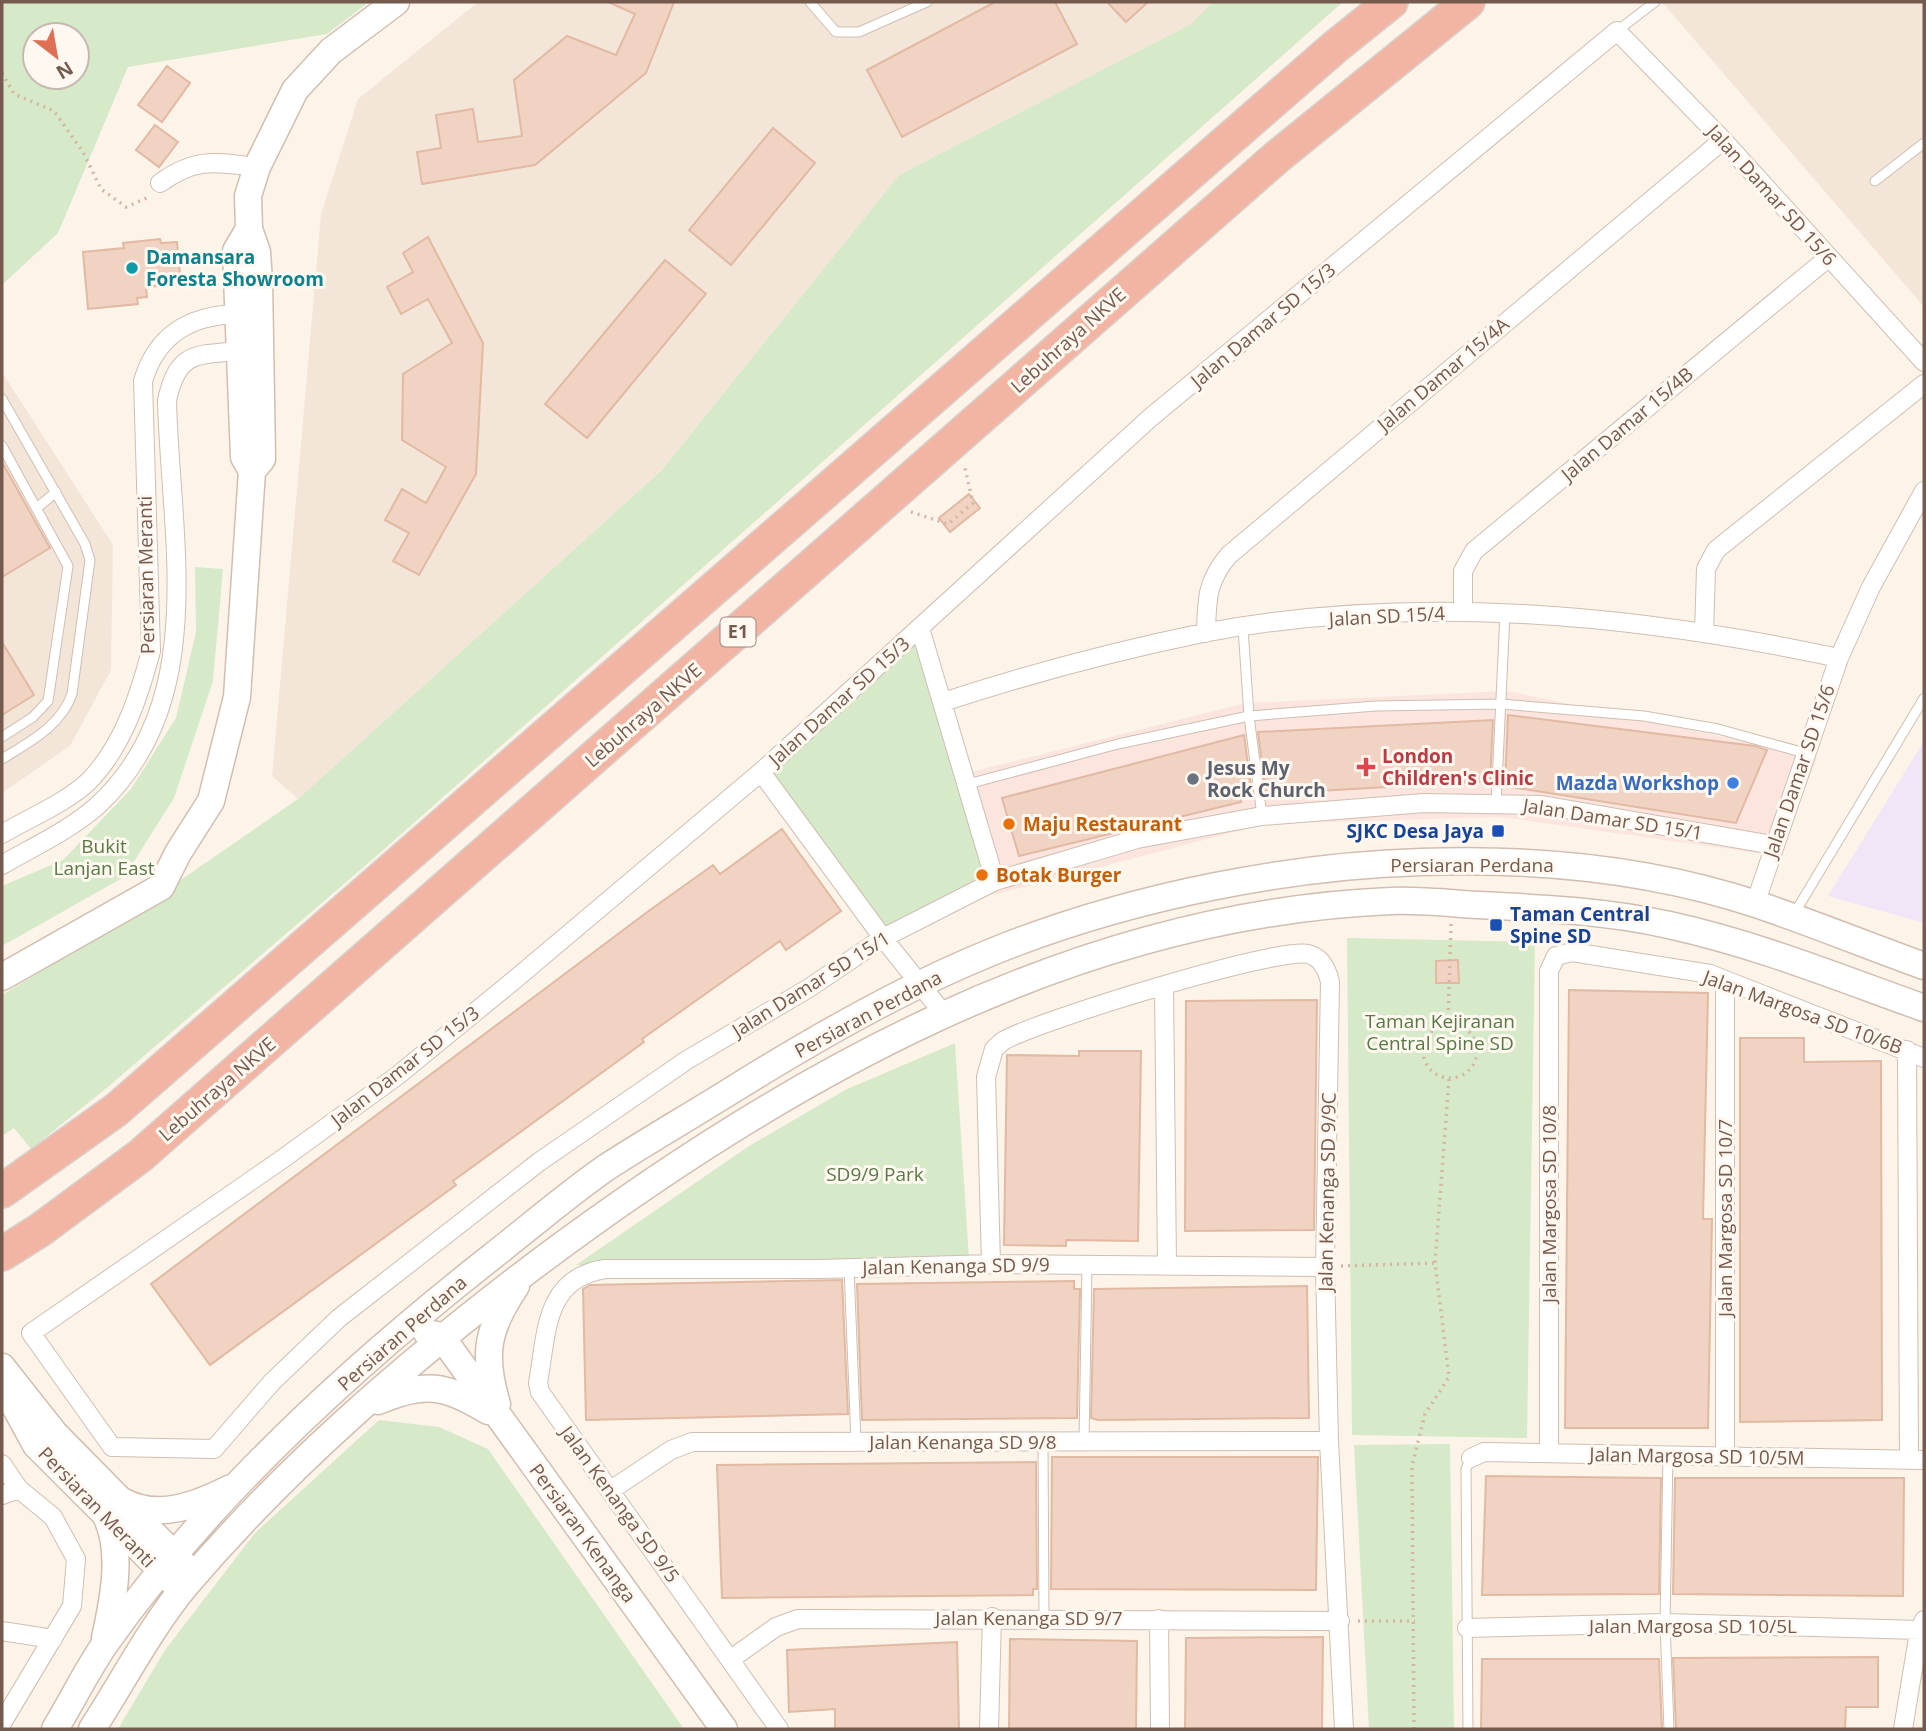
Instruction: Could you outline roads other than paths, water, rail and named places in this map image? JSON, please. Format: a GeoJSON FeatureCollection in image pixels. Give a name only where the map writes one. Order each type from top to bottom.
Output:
{"type":"FeatureCollection","features":[{"type":"Feature","properties":{"kind":"highway","name":"E1"},"geometry":{"type":"LineString","coordinates":[[2,1191],[116,1110],[1335,47],[1391,2]]}},
{"type":"Feature","properties":{"kind":"highway","name":"Lebuhraya NKVE"},"geometry":{"type":"LineString","coordinates":[[2,1254],[40,1230],[140,1156],[1277,157],[1468,2]]}},
{"type":"Feature","properties":{"kind":"main road"},"geometry":{"type":"LineString","coordinates":[[252,471],[262,459],[262,388],[257,252],[249,229],[248,195],[257,167],[295,90],[331,51],[396,2]]}},
{"type":"Feature","properties":{"kind":"main road"},"geometry":{"type":"LineString","coordinates":[[2,977],[161,887],[177,853],[211,801],[237,697],[252,471],[244,457],[236,251],[249,229]]}},
{"type":"Feature","properties":{"kind":"main road"},"geometry":{"type":"LineString","coordinates":[[241,332],[251,319],[250,291],[259,281]]}},
{"type":"Feature","properties":{"kind":"main road"},"geometry":{"type":"LineString","coordinates":[[241,332],[251,345],[253,374],[262,388]]}},
{"type":"Feature","properties":{"kind":"main road","name":"Persiaran Perdana"},"geometry":{"type":"LineString","coordinates":[[55,1729],[103,1647],[167,1564],[289,1433],[379,1350],[469,1275],[605,1169],[784,1058],[919,984],[1013,943],[1117,910],[1257,879],[1394,863],[1559,865],[1634,875],[1755,904],[1924,966]]}},
{"type":"Feature","properties":{"kind":"main road"},"geometry":{"type":"LineString","coordinates":[[1257,879],[1261,915]]}},
{"type":"Feature","properties":{"kind":"main road","name":"Persiaran Perdana"},"geometry":{"type":"LineString","coordinates":[[92,1729],[188,1583],[308,1457],[441,1336],[617,1204],[789,1095],[943,1013],[1118,949],[1261,915],[1393,901],[1563,909],[1667,924],[1748,946],[1924,1008]]}},
{"type":"Feature","properties":{"kind":"main road"},"geometry":{"type":"LineString","coordinates":[[502,1420],[488,1374],[488,1351],[492,1326],[525,1273]]}},
{"type":"Feature","properties":{"kind":"main road"},"geometry":{"type":"LineString","coordinates":[[379,1350],[424,1332],[441,1336],[443,1317],[469,1275]]}},
{"type":"Feature","properties":{"kind":"main road","name":"Persiaran Kenanga"},"geometry":{"type":"LineString","coordinates":[[441,1336],[724,1729]]}},
{"type":"Feature","properties":{"kind":"main road","name":"Persiaran Meranti"},"geometry":{"type":"LineString","coordinates":[[5,1373],[109,1504],[188,1583]]}},
{"type":"Feature","properties":{"kind":"main road"},"geometry":{"type":"LineString","coordinates":[[357,1412],[410,1388],[437,1387],[460,1394],[502,1420]]}},
{"type":"Feature","properties":{"kind":"main road"},"geometry":{"type":"LineString","coordinates":[[103,1647],[111,1611],[114,1559],[109,1504],[139,1510],[171,1510],[205,1501],[243,1483]]}},
{"type":"Feature","properties":{"kind":"street","name":"Jalan Damar SD 15/3"},"geometry":{"type":"LineString","coordinates":[[31,1333],[397,1076],[761,772],[1150,418],[1617,31]]}},
{"type":"Feature","properties":{"kind":"street","name":"Jalan Damar SD 15/6"},"geometry":{"type":"LineString","coordinates":[[1617,31],[1723,140],[1924,362]]}},
{"type":"Feature","properties":{"kind":"street","name":"Jalan Damar 15/4A"},"geometry":{"type":"LineString","coordinates":[[1206,633],[1208,595],[1214,573],[1229,555],[1723,140]]}},
{"type":"Feature","properties":{"kind":"street"},"geometry":{"type":"LineString","coordinates":[[160,183],[178,170],[209,160],[257,167]]}},
{"type":"Feature","properties":{"kind":"street","name":"Jalan Damar 15/4B"},"geometry":{"type":"LineString","coordinates":[[1463,612],[1463,571],[1474,551],[1829,257]]}},
{"type":"Feature","properties":{"kind":"street","name":"Persiaran Meranti"},"geometry":{"type":"LineString","coordinates":[[2,834],[88,782],[121,734],[141,688],[151,651],[143,381],[149,361],[157,349],[180,329],[211,314],[241,332]]}},
{"type":"Feature","properties":{"kind":"street","name":"Persiaran Meranti"},"geometry":{"type":"LineString","coordinates":[[2,865],[96,807],[113,790],[167,695],[176,641],[167,400],[172,379],[180,364],[241,332]]}},
{"type":"Feature","properties":{"kind":"street"},"geometry":{"type":"LineString","coordinates":[[1704,633],[1706,569],[1716,550],[1924,384]]}},
{"type":"Feature","properties":{"kind":"street","name":"Jalan Damar SD 15/6"},"geometry":{"type":"LineString","coordinates":[[1755,904],[1839,658],[1871,587],[1924,491]]}},
{"type":"Feature","properties":{"kind":"street","name":"Jalan SD 15/4"},"geometry":{"type":"LineString","coordinates":[[943,702],[1046,670],[1206,633],[1378,615],[1463,612],[1505,614],[1704,633],[1839,658]]}},
{"type":"Feature","properties":{"kind":"street"},"geometry":{"type":"LineString","coordinates":[[920,628],[995,881]]}},
{"type":"Feature","properties":{"kind":"street"},"geometry":{"type":"LineString","coordinates":[[761,772],[883,938],[943,1013]]}},
{"type":"Feature","properties":{"kind":"street","name":"Jalan Damar SD 15/1"},"geometry":{"type":"LineString","coordinates":[[31,1333],[111,1447],[214,1449],[272,1382],[339,1318],[539,1162],[687,1060],[809,988],[883,938],[995,881],[1137,839],[1262,816],[1423,803],[1542,805],[1773,845]]}},
{"type":"Feature","properties":{"kind":"street","name":"Jalan Margosa SD 10/6B"},"geometry":{"type":"LineString","coordinates":[[1556,956],[1572,952],[1710,974],[1924,1058]]}},
{"type":"Feature","properties":{"kind":"street","name":"Jalan Kenanga SD 9/9C"},"geometry":{"type":"LineString","coordinates":[[1164,986],[1279,955],[1306,953],[1322,963],[1330,982],[1325,1267],[1329,1441],[1344,1729]]}},
{"type":"Feature","properties":{"kind":"street","name":"Jalan Margosa SD 10/8"},"geometry":{"type":"LineString","coordinates":[[1549,1453],[1549,971],[1556,956]]}},
{"type":"Feature","properties":{"kind":"street","name":"Jalan Margosa SD 10/7"},"geometry":{"type":"LineString","coordinates":[[1725,1456],[1726,980]]}},
{"type":"Feature","properties":{"kind":"street"},"geometry":{"type":"LineString","coordinates":[[991,1264],[986,1077],[994,1049],[1014,1034],[1164,986],[1167,1266]]}},
{"type":"Feature","properties":{"kind":"street"},"geometry":{"type":"LineString","coordinates":[[1906,1050],[1916,1278],[1917,1460]]}},
{"type":"Feature","properties":{"kind":"street","name":"Jalan Kenanga SD 9/9"},"geometry":{"type":"LineString","coordinates":[[588,1271],[991,1264],[1325,1267]]}},
{"type":"Feature","properties":{"kind":"street","name":"Jalan Kenanga SD 9/5"},"geometry":{"type":"LineString","coordinates":[[588,1271],[573,1280],[551,1308],[538,1383],[545,1400],[779,1729]]}},
{"type":"Feature","properties":{"kind":"street","name":"Jalan Kenanga SD 9/8"},"geometry":{"type":"LineString","coordinates":[[611,1490],[682,1444],[1329,1441]]}},
{"type":"Feature","properties":{"kind":"street","name":"Jalan Margosa SD 10/5M"},"geometry":{"type":"LineString","coordinates":[[1471,1458],[1484,1452],[1917,1460]]}},
{"type":"Feature","properties":{"kind":"street"},"geometry":{"type":"LineString","coordinates":[[2,1464],[19,1489],[53,1517],[76,1559],[72,1606],[2,1723]]}},
{"type":"Feature","properties":{"kind":"street"},"geometry":{"type":"LineString","coordinates":[[2,1494],[19,1489]]}},
{"type":"Feature","properties":{"kind":"street"},"geometry":{"type":"LineString","coordinates":[[989,1729],[992,1617]]}},
{"type":"Feature","properties":{"kind":"street","name":"Jalan Kenanga SD 9/7"},"geometry":{"type":"LineString","coordinates":[[731,1659],[776,1627],[798,1619],[992,1617],[1340,1621]]}},
{"type":"Feature","properties":{"kind":"street"},"geometry":{"type":"LineString","coordinates":[[1159,1619],[1160,1729]]}},
{"type":"Feature","properties":{"kind":"street","name":"Jalan Margosa SD 10/5L"},"geometry":{"type":"LineString","coordinates":[[1467,1628],[1665,1623],[1922,1625]]}},
{"type":"Feature","properties":{"kind":"street"},"geometry":{"type":"LineString","coordinates":[[1903,1729],[1922,1625]]}},
{"type":"Feature","properties":{"kind":"street"},"geometry":{"type":"LineString","coordinates":[[2,1631],[53,1639]]}},
{"type":"Feature","properties":{"kind":"lane"},"geometry":{"type":"LineString","coordinates":[[810,2],[836,32],[859,32],[927,2]]}},
{"type":"Feature","properties":{"kind":"lane"},"geometry":{"type":"LineString","coordinates":[[1617,31],[1655,2]]}},
{"type":"Feature","properties":{"kind":"lane"},"geometry":{"type":"LineString","coordinates":[[1875,181],[1924,143]]}},
{"type":"Feature","properties":{"kind":"lane"},"geometry":{"type":"LineString","coordinates":[[2,399],[85,544],[90,559],[72,694],[67,707],[45,731],[2,759]]}},
{"type":"Feature","properties":{"kind":"lane"},"geometry":{"type":"LineString","coordinates":[[2,446],[68,566],[48,701],[33,717],[2,737]]}},
{"type":"Feature","properties":{"kind":"lane"},"geometry":{"type":"LineString","coordinates":[[38,508],[56,492]]}},
{"type":"Feature","properties":{"kind":"lane"},"geometry":{"type":"LineString","coordinates":[[1496,804],[1505,614]]}},
{"type":"Feature","properties":{"kind":"lane"},"geometry":{"type":"LineString","coordinates":[[1243,628],[1249,716],[1262,816]]}},
{"type":"Feature","properties":{"kind":"lane"},"geometry":{"type":"LineString","coordinates":[[1792,918],[1924,698]]}},
{"type":"Feature","properties":{"kind":"lane"},"geometry":{"type":"LineString","coordinates":[[968,785],[1118,744],[1249,716],[1376,706],[1501,704],[1644,716],[1718,729],[1805,753]]}},
{"type":"Feature","properties":{"kind":"lane"},"geometry":{"type":"LineString","coordinates":[[1084,1442],[1087,1265]]}},
{"type":"Feature","properties":{"kind":"lane"},"geometry":{"type":"LineString","coordinates":[[849,1268],[856,1442]]}},
{"type":"Feature","properties":{"kind":"lane"},"geometry":{"type":"LineString","coordinates":[[1043,1442],[1044,1618]]}},
{"type":"Feature","properties":{"kind":"lane"},"geometry":{"type":"LineString","coordinates":[[1668,1455],[1665,1623],[1669,1729]]}},
{"type":"Feature","properties":{"kind":"lane"},"geometry":{"type":"LineString","coordinates":[[1468,1729],[1466,1469],[1471,1458]]}},
{"type":"Feature","properties":{"kind":"place","name":"Damansara Foresta Showroom"},"geometry":{"type":"Point","coordinates":[132,268]}},
{"type":"Feature","properties":{"kind":"place","name":"London Children's Clinic"},"geometry":{"type":"Point","coordinates":[1366,767]}},
{"type":"Feature","properties":{"kind":"place","name":"Jesus My Rock Church"},"geometry":{"type":"Point","coordinates":[1193,779]}},
{"type":"Feature","properties":{"kind":"place","name":"Mazda Workshop"},"geometry":{"type":"Point","coordinates":[1733,783]}},
{"type":"Feature","properties":{"kind":"place","name":"Maju Restaurant"},"geometry":{"type":"Point","coordinates":[1009,824]}},
{"type":"Feature","properties":{"kind":"place","name":"SJKC Desa Jaya"},"geometry":{"type":"Point","coordinates":[1498,831]}},
{"type":"Feature","properties":{"kind":"place","name":"Botak Burger"},"geometry":{"type":"Point","coordinates":[982,875]}},
{"type":"Feature","properties":{"kind":"place","name":"Taman Central Spine SD"},"geometry":{"type":"Point","coordinates":[1496,925]}},
{"type":"Feature","properties":{"kind":"park label","name":"Bukit Lanjan East"},"geometry":{"type":"Point","coordinates":[104,857]}},
{"type":"Feature","properties":{"kind":"park label","name":"Taman Kejiranan Central Spine SD"},"geometry":{"type":"Point","coordinates":[1440,1032]}},
{"type":"Feature","properties":{"kind":"park label","name":"SD9/9 Park"},"geometry":{"type":"Point","coordinates":[875,1174]}}]}
